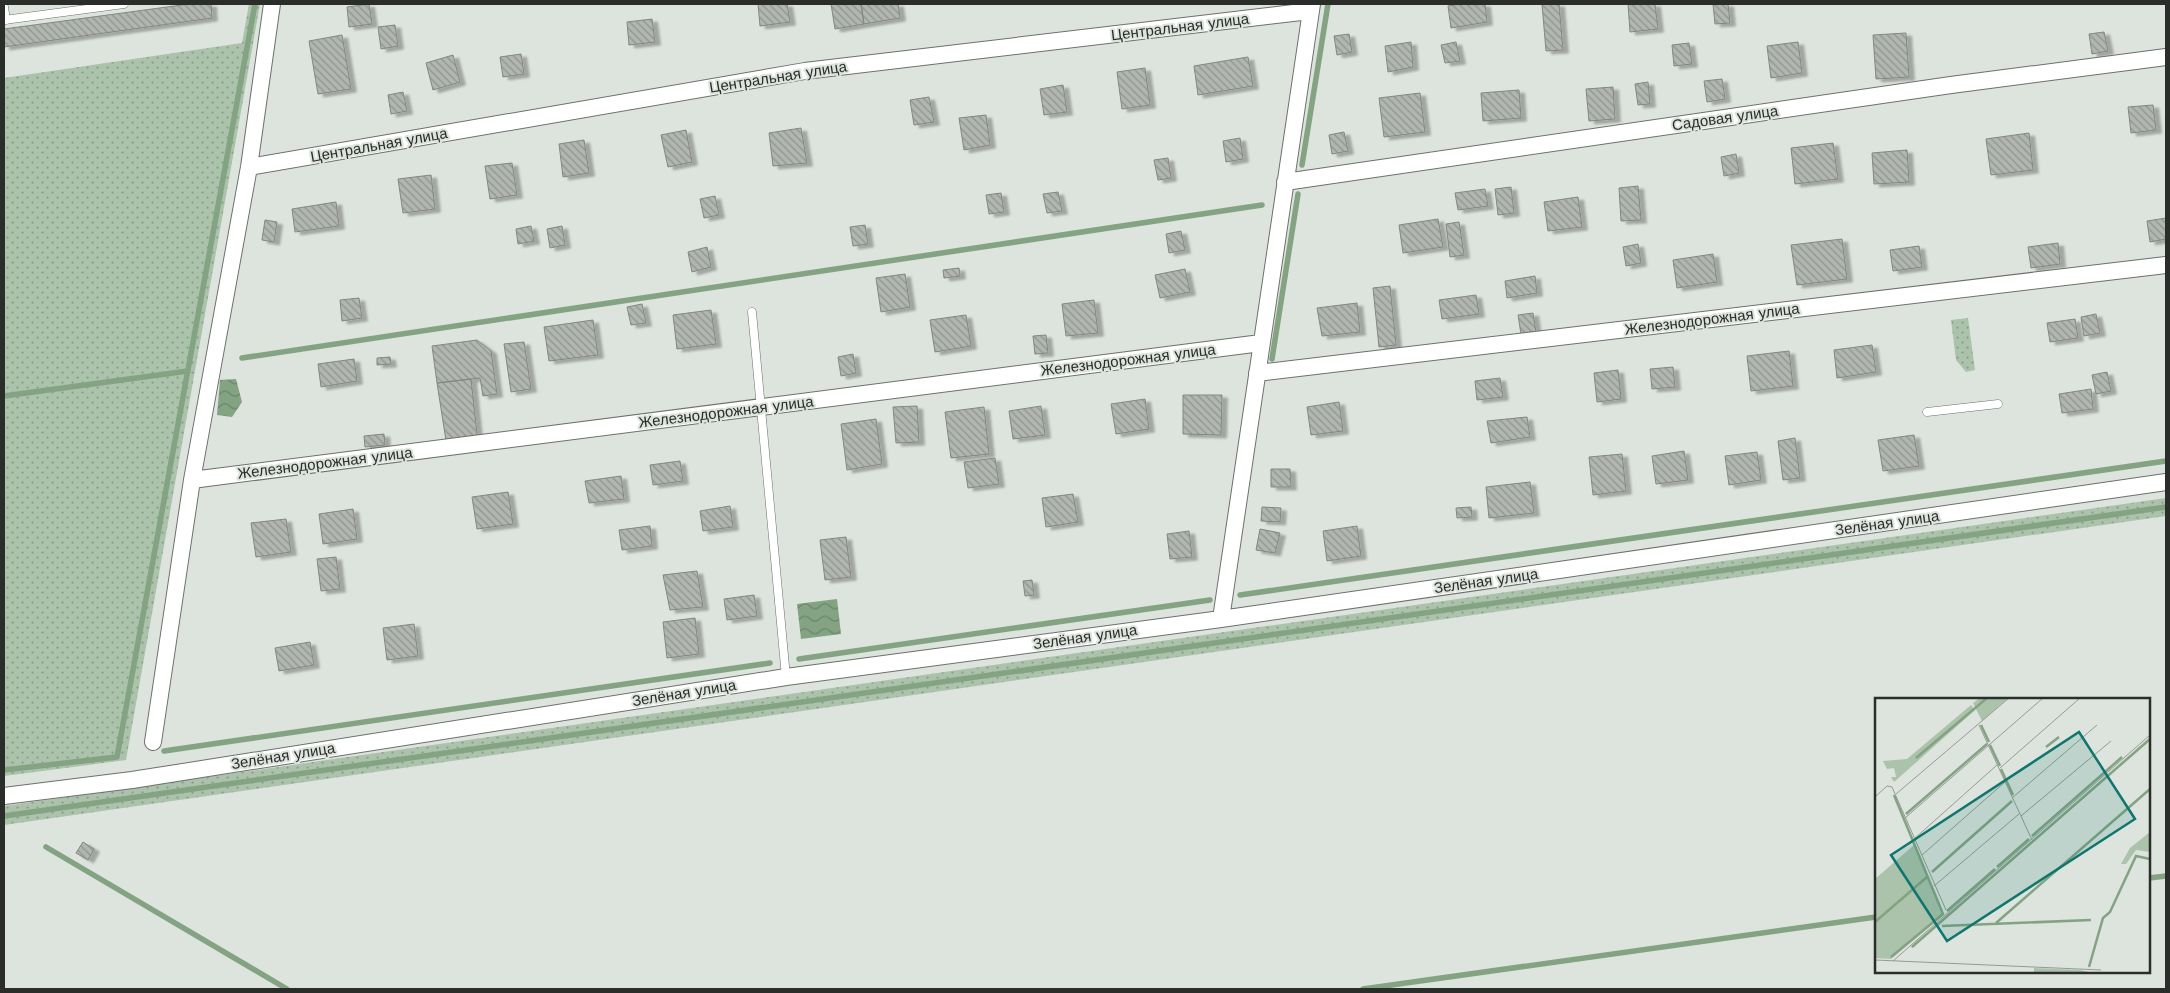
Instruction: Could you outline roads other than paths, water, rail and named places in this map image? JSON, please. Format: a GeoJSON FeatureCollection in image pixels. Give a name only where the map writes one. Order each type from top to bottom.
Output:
{"type":"FeatureCollection","features":[{"type":"Feature","properties":{"kind":"street"},"geometry":{"type":"LineString","coordinates":[[152,742],[192,480],[249,167],[272,4]]}},
{"type":"Feature","properties":{"kind":"street"},"geometry":{"type":"LineString","coordinates":[[1221,619],[1311,7]]}},
{"type":"Feature","properties":{"kind":"street","name":"Центральная улица"},"geometry":{"type":"LineString","coordinates":[[249,167],[805,71],[1311,7]]}},
{"type":"Feature","properties":{"kind":"street","name":"Садовая улица"},"geometry":{"type":"LineString","coordinates":[[1285,182],[1951,85],[2166,57]]}},
{"type":"Feature","properties":{"kind":"street","name":"Железнодорожная улица"},"geometry":{"type":"LineString","coordinates":[[1257,373],[2166,264]]}},
{"type":"Feature","properties":{"kind":"street","name":"Железнодорожная улица"},"geometry":{"type":"LineString","coordinates":[[192,480],[1261,343]]}},
{"type":"Feature","properties":{"kind":"street","name":"Зелёная улица"},"geometry":{"type":"LineString","coordinates":[[4,796],[132,780],[786,677],[1221,619],[2166,482]]}},
{"type":"Feature","properties":{"kind":"lane"},"geometry":{"type":"LineString","coordinates":[[4,7],[5,20],[60,8],[119,4]]}},
{"type":"Feature","properties":{"kind":"lane"},"geometry":{"type":"LineString","coordinates":[[752,312],[786,677]]}},
{"type":"Feature","properties":{"kind":"lane"},"geometry":{"type":"LineString","coordinates":[[1927,412],[1998,404]]}},
{"type":"Feature","properties":{"kind":"water"},"geometry":{"type":"Polygon","coordinates":[[[236,379],[242,402],[232,417],[217,415],[220,380],[236,379]]]}},
{"type":"Feature","properties":{"kind":"water"},"geometry":{"type":"Polygon","coordinates":[[[837,599],[841,634],[801,639],[797,604],[837,599]]]}},
{"type":"Feature","properties":{"kind":"waterway"},"geometry":{"type":"LineString","coordinates":[[4,770],[117,757],[255,4]]}},
{"type":"Feature","properties":{"kind":"waterway"},"geometry":{"type":"LineString","coordinates":[[1302,165],[1328,4]]}},
{"type":"Feature","properties":{"kind":"waterway"},"geometry":{"type":"LineString","coordinates":[[1272,359],[1298,194]]}},
{"type":"Feature","properties":{"kind":"waterway"},"geometry":{"type":"LineString","coordinates":[[242,358],[1262,205]]}},
{"type":"Feature","properties":{"kind":"waterway"},"geometry":{"type":"LineString","coordinates":[[4,396],[188,371]]}},
{"type":"Feature","properties":{"kind":"waterway"},"geometry":{"type":"LineString","coordinates":[[1240,595],[2166,461]]}},
{"type":"Feature","properties":{"kind":"waterway"},"geometry":{"type":"LineString","coordinates":[[4,816],[2166,507]]}},
{"type":"Feature","properties":{"kind":"waterway"},"geometry":{"type":"LineString","coordinates":[[799,659],[1210,600]]}},
{"type":"Feature","properties":{"kind":"waterway"},"geometry":{"type":"LineString","coordinates":[[164,751],[770,663]]}},
{"type":"Feature","properties":{"kind":"waterway"},"geometry":{"type":"LineString","coordinates":[[46,847],[287,989]]}},
{"type":"Feature","properties":{"kind":"waterway"},"geometry":{"type":"LineString","coordinates":[[2150,878],[2166,876]]}},
{"type":"Feature","properties":{"kind":"waterway"},"geometry":{"type":"LineString","coordinates":[[1363,989],[1875,917]]}}]}
